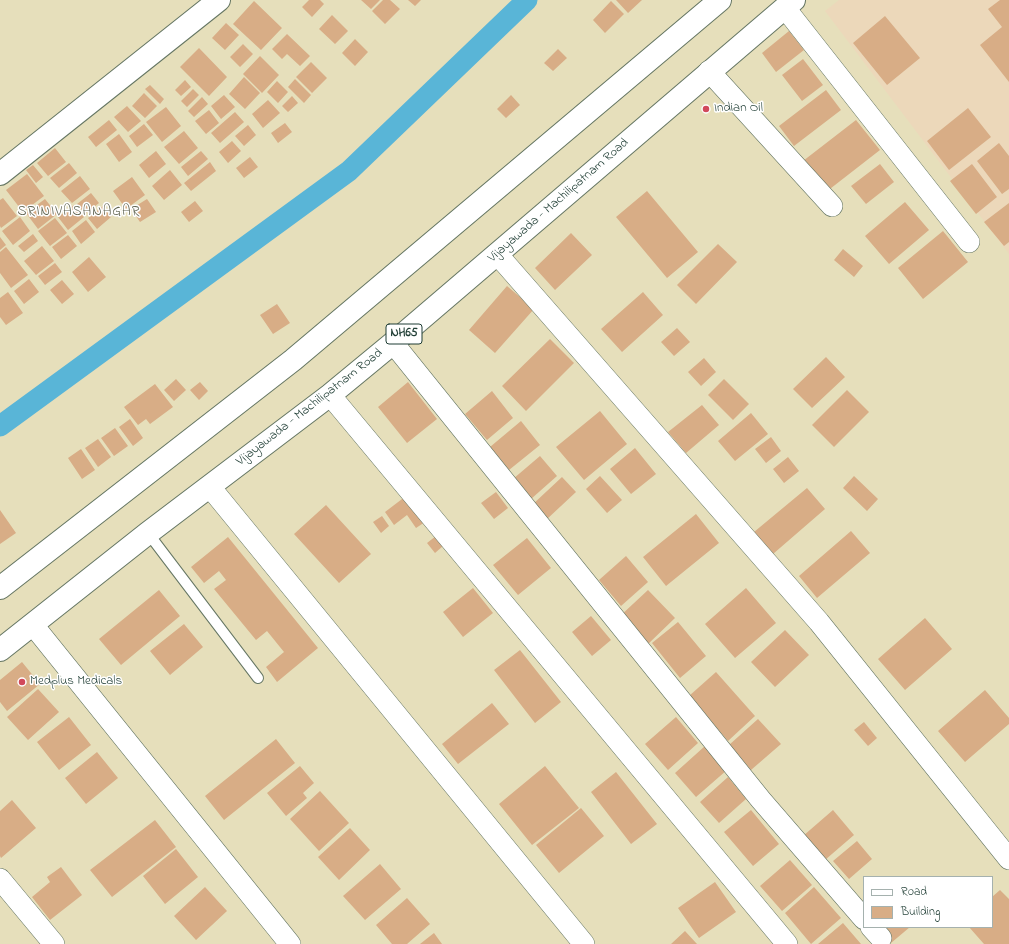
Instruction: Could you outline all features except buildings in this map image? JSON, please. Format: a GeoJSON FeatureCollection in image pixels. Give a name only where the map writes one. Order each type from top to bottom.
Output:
{"type":"FeatureCollection","features":[{"type":"Feature","properties":{"kind":"main road"},"geometry":{"type":"LineString","coordinates":[[0,174],[219,0]]}},
{"type":"Feature","properties":{"kind":"main road"},"geometry":{"type":"LineString","coordinates":[[0,588],[293,360],[720,0]]}},
{"type":"Feature","properties":{"kind":"main road","name":"Vijayawada - Machilipatnam Road"},"geometry":{"type":"LineString","coordinates":[[0,650],[148,533],[330,395],[393,343],[789,4]]}},
{"type":"Feature","properties":{"kind":"street"},"geometry":{"type":"LineString","coordinates":[[789,4],[970,242]]}},
{"type":"Feature","properties":{"kind":"street"},"geometry":{"type":"LineString","coordinates":[[709,71],[832,206]]}},
{"type":"Feature","properties":{"kind":"street"},"geometry":{"type":"LineString","coordinates":[[497,254],[819,622],[1009,859]]}},
{"type":"Feature","properties":{"kind":"street"},"geometry":{"type":"LineString","coordinates":[[393,343],[761,800],[863,918]]}},
{"type":"Feature","properties":{"kind":"street"},"geometry":{"type":"LineString","coordinates":[[330,395],[787,944]]}},
{"type":"Feature","properties":{"kind":"street"},"geometry":{"type":"LineString","coordinates":[[210,487],[584,944]]}},
{"type":"Feature","properties":{"kind":"street"},"geometry":{"type":"LineString","coordinates":[[33,625],[290,944]]}},
{"type":"Feature","properties":{"kind":"street"},"geometry":{"type":"LineString","coordinates":[[0,879],[54,944]]}},
{"type":"Feature","properties":{"kind":"lane"},"geometry":{"type":"LineString","coordinates":[[148,533],[258,678]]}},
{"type":"Feature","properties":{"kind":"shaded area"},"geometry":{"type":"Polygon","coordinates":[[[839,0],[1009,0],[1009,254],[825,11],[839,0]]]}},
{"type":"Feature","properties":{"kind":"waterway"},"geometry":{"type":"LineString","coordinates":[[0,426],[349,171],[527,0]]}},
{"type":"Feature","properties":{"kind":"place","name":"Indian Oil"},"geometry":{"type":"Point","coordinates":[706,109]}},
{"type":"Feature","properties":{"kind":"place","name":"Medplus Medicals"},"geometry":{"type":"Point","coordinates":[22,682]}},
{"type":"Feature","properties":{"kind":"district","name":"SRINIVASANAGAR"},"geometry":{"type":"Point","coordinates":[79,213]}}]}
